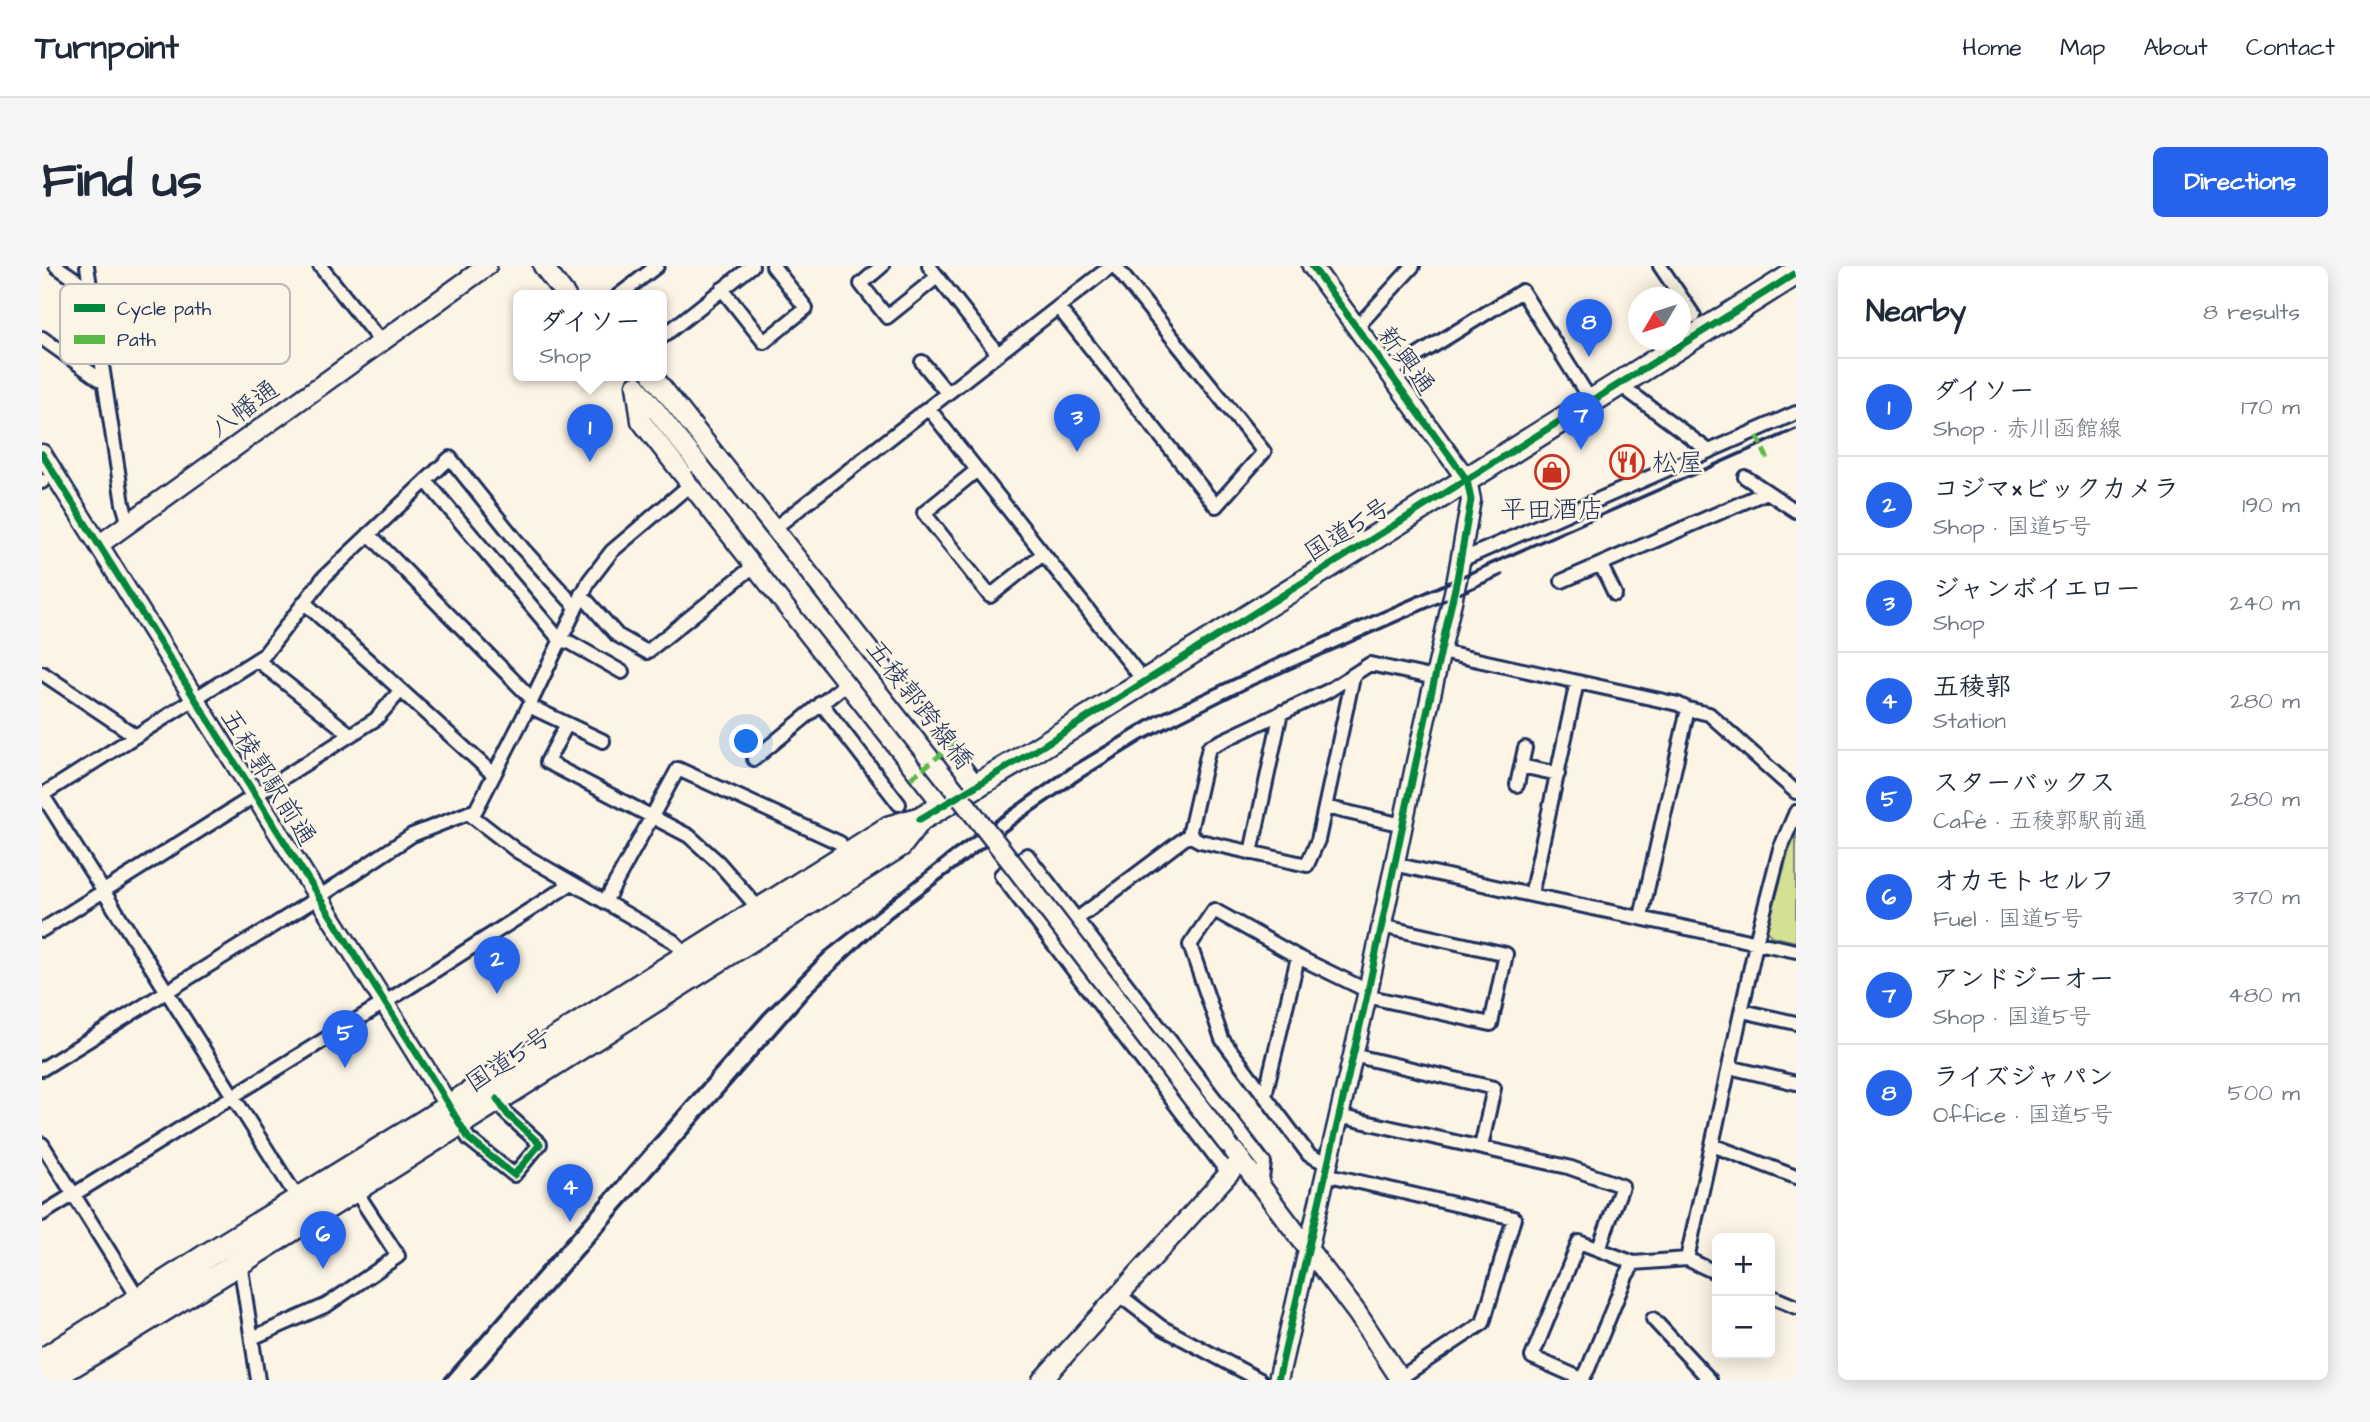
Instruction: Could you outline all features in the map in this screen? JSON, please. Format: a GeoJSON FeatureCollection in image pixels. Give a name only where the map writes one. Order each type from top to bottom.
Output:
{"type":"FeatureCollection","features":[{"type":"Feature","properties":{"kind":"highway","name":"国道5号"},"geometry":{"type":"LineString","coordinates":[[48,1380],[355,1190],[454,1115],[687,955],[759,909],[890,828],[920,819],[976,786],[1796,273]]}},
{"type":"Feature","properties":{"kind":"highway","name":"国道5号"},"geometry":{"type":"LineString","coordinates":[[42,1361],[298,1199],[454,1115],[497,1099],[900,845],[920,819]]}},
{"type":"Feature","properties":{"kind":"street"},"geometry":{"type":"LineString","coordinates":[[56,266],[83,284]]}},
{"type":"Feature","properties":{"kind":"street"},"geometry":{"type":"LineString","coordinates":[[87,266],[90,284]]}},
{"type":"Feature","properties":{"kind":"street"},"geometry":{"type":"LineString","coordinates":[[320,266],[381,342]]}},
{"type":"Feature","properties":{"kind":"street","name":"八幡通"},"geometry":{"type":"LineString","coordinates":[[100,544],[487,266]]}},
{"type":"Feature","properties":{"kind":"street"},"geometry":{"type":"LineString","coordinates":[[543,266],[561,290]]}},
{"type":"Feature","properties":{"kind":"street"},"geometry":{"type":"LineString","coordinates":[[626,290],[657,266]]}},
{"type":"Feature","properties":{"kind":"street"},"geometry":{"type":"LineString","coordinates":[[667,333],[752,266]]}},
{"type":"Feature","properties":{"kind":"street"},"geometry":{"type":"LineString","coordinates":[[722,289],[764,342],[806,308],[773,266]]}},
{"type":"Feature","properties":{"kind":"street"},"geometry":{"type":"LineString","coordinates":[[882,266],[861,284],[887,317],[937,277]]}},
{"type":"Feature","properties":{"kind":"street"},"geometry":{"type":"LineString","coordinates":[[929,266],[998,354]]}},
{"type":"Feature","properties":{"kind":"street"},"geometry":{"type":"LineString","coordinates":[[772,530],[929,409],[998,354],[1058,307],[1111,266],[1264,453],[1216,506],[1058,307]]}},
{"type":"Feature","properties":{"kind":"street","name":"新興通"},"geometry":{"type":"LineString","coordinates":[[1312,266],[1467,480]]}},
{"type":"Feature","properties":{"kind":"street"},"geometry":{"type":"LineString","coordinates":[[1357,327],[1413,266]]}},
{"type":"Feature","properties":{"kind":"street"},"geometry":{"type":"LineString","coordinates":[[1660,266],[1695,316]]}},
{"type":"Feature","properties":{"kind":"street"},"geometry":{"type":"LineString","coordinates":[[1399,367],[1522,291],[1591,401]]}},
{"type":"Feature","properties":{"kind":"street"},"geometry":{"type":"LineString","coordinates":[[42,338],[60,351]]}},
{"type":"Feature","properties":{"kind":"street"},"geometry":{"type":"LineString","coordinates":[[922,362],[948,394]]}},
{"type":"Feature","properties":{"kind":"street"},"geometry":{"type":"LineString","coordinates":[[78,364],[105,383]]}},
{"type":"Feature","properties":{"kind":"street"},"geometry":{"type":"LineString","coordinates":[[102,364],[123,504],[129,524]]}},
{"type":"Feature","properties":{"kind":"street"},"geometry":{"type":"LineString","coordinates":[[632,381],[641,421],[943,805]]}},
{"type":"Feature","properties":{"kind":"street","name":"五稜郭跨線橋"},"geometry":{"type":"LineString","coordinates":[[632,381],[1012,863],[1227,1143],[1234,1166],[1261,1187],[1357,1313],[1400,1379]]}},
{"type":"Feature","properties":{"kind":"street"},"geometry":{"type":"LineString","coordinates":[[657,381],[976,786]]}},
{"type":"Feature","properties":{"kind":"street"},"geometry":{"type":"LineString","coordinates":[[1619,384],[1709,451]]}},
{"type":"Feature","properties":{"kind":"street"},"geometry":{"type":"LineString","coordinates":[[929,409],[1144,681]]}},
{"type":"Feature","properties":{"kind":"street"},"geometry":{"type":"LineString","coordinates":[[1461,560],[1796,413]]}},
{"type":"Feature","properties":{"kind":"street","name":"五稜郭駅前通"},"geometry":{"type":"LineString","coordinates":[[42,454],[454,1115]]}},
{"type":"Feature","properties":{"kind":"street"},"geometry":{"type":"LineString","coordinates":[[298,1199],[42,794],[264,655],[306,604],[324,577],[454,454],[523,550],[617,635],[647,652],[755,565]]}},
{"type":"Feature","properties":{"kind":"street"},"geometry":{"type":"LineString","coordinates":[[977,470],[924,513],[990,596],[1043,554]]}},
{"type":"Feature","properties":{"kind":"street"},"geometry":{"type":"LineString","coordinates":[[1745,477],[1796,511]]}},
{"type":"Feature","properties":{"kind":"street"},"geometry":{"type":"LineString","coordinates":[[1278,1380],[1367,993],[1461,560],[1471,500],[1467,480]]}},
{"type":"Feature","properties":{"kind":"street"},"geometry":{"type":"LineString","coordinates":[[426,481],[560,640],[571,643],[622,672]]}},
{"type":"Feature","properties":{"kind":"street"},"geometry":{"type":"LineString","coordinates":[[42,1069],[319,897],[412,835],[476,810],[589,581],[612,551],[691,484]]}},
{"type":"Feature","properties":{"kind":"street"},"geometry":{"type":"LineString","coordinates":[[1562,581],[1767,492]]}},
{"type":"Feature","properties":{"kind":"street"},"geometry":{"type":"LineString","coordinates":[[369,534],[530,703],[603,741]]}},
{"type":"Feature","properties":{"kind":"street"},"geometry":{"type":"LineString","coordinates":[[1601,565],[1615,594]]}},
{"type":"Feature","properties":{"kind":"street"},"geometry":{"type":"LineString","coordinates":[[306,604],[494,775]]}},
{"type":"Feature","properties":{"kind":"street"},"geometry":{"type":"LineString","coordinates":[[1441,652],[1678,704],[1709,714],[1796,792]]}},
{"type":"Feature","properties":{"kind":"street"},"geometry":{"type":"LineString","coordinates":[[257,660],[351,735]]}},
{"type":"Feature","properties":{"kind":"street"},"geometry":{"type":"LineString","coordinates":[[1077,919],[1189,835],[1209,747],[1328,691],[1370,664],[1435,678]]}},
{"type":"Feature","properties":{"kind":"street"},"geometry":{"type":"LineString","coordinates":[[42,673],[136,736]]}},
{"type":"Feature","properties":{"kind":"street"},"geometry":{"type":"LineString","coordinates":[[1189,835],[1200,841],[1307,864],[1318,840],[1353,677]]}},
{"type":"Feature","properties":{"kind":"street"},"geometry":{"type":"LineString","coordinates":[[754,758],[848,682]]}},
{"type":"Feature","properties":{"kind":"street"},"geometry":{"type":"LineString","coordinates":[[1531,895],[1577,682]]}},
{"type":"Feature","properties":{"kind":"street"},"geometry":{"type":"LineString","coordinates":[[42,930],[376,719],[401,690]]}},
{"type":"Feature","properties":{"kind":"street"},"geometry":{"type":"LineString","coordinates":[[821,703],[899,804]]}},
{"type":"Feature","properties":{"kind":"street"},"geometry":{"type":"LineString","coordinates":[[1641,917],[1688,709]]}},
{"type":"Feature","properties":{"kind":"street"},"geometry":{"type":"LineString","coordinates":[[1251,853],[1282,712]]}},
{"type":"Feature","properties":{"kind":"street"},"geometry":{"type":"LineString","coordinates":[[567,724],[547,762],[689,836],[708,852],[759,909]]}},
{"type":"Feature","properties":{"kind":"street"},"geometry":{"type":"LineString","coordinates":[[1517,785],[1525,748]]}},
{"type":"Feature","properties":{"kind":"street"},"geometry":{"type":"LineString","coordinates":[[1521,766],[1558,774]]}},
{"type":"Feature","properties":{"kind":"street"},"geometry":{"type":"LineString","coordinates":[[606,902],[678,769],[840,842]]}},
{"type":"Feature","properties":{"kind":"street"},"geometry":{"type":"LineString","coordinates":[[1325,807],[1403,825]]}},
{"type":"Feature","properties":{"kind":"street"},"geometry":{"type":"LineString","coordinates":[[1687,1259],[1780,849],[1796,812]]}},
{"type":"Feature","properties":{"kind":"street"},"geometry":{"type":"LineString","coordinates":[[468,813],[517,851],[673,941],[687,955]]}},
{"type":"Feature","properties":{"kind":"street"},"geometry":{"type":"LineString","coordinates":[[1042,1380],[1234,1166],[1001,875],[1027,855],[1264,1163],[1261,1187]]}},
{"type":"Feature","properties":{"kind":"street"},"geometry":{"type":"LineString","coordinates":[[1394,864],[1796,951]]}},
{"type":"Feature","properties":{"kind":"street"},"geometry":{"type":"LineString","coordinates":[[42,1214],[572,883]]}},
{"type":"Feature","properties":{"kind":"street"},"geometry":{"type":"LineString","coordinates":[[1381,926],[1506,954],[1491,1024],[1367,993],[1214,911],[1190,945],[1222,1039],[1309,1155],[1326,1169],[1514,1219],[1483,1322],[1400,1379]]}},
{"type":"Feature","properties":{"kind":"street"},"geometry":{"type":"LineString","coordinates":[[1265,1095],[1298,957]]}},
{"type":"Feature","properties":{"kind":"street"},"geometry":{"type":"LineString","coordinates":[[1742,1011],[1796,1023]]}},
{"type":"Feature","properties":{"kind":"street"},"geometry":{"type":"LineString","coordinates":[[1352,1055],[1494,1088],[1481,1147]]}},
{"type":"Feature","properties":{"kind":"street"},"geometry":{"type":"LineString","coordinates":[[1729,1068],[1796,1083]]}},
{"type":"Feature","properties":{"kind":"street"},"geometry":{"type":"LineString","coordinates":[[454,1115],[470,1139],[514,1175],[540,1144],[508,1115],[497,1099]]}},
{"type":"Feature","properties":{"kind":"street"},"geometry":{"type":"LineString","coordinates":[[1338,1116],[1568,1167],[1622,1186],[1600,1248]]}},
{"type":"Feature","properties":{"kind":"street"},"geometry":{"type":"LineString","coordinates":[[42,1144],[139,1299]]}},
{"type":"Feature","properties":{"kind":"street"},"geometry":{"type":"LineString","coordinates":[[1712,1145],[1796,1177]]}},
{"type":"Feature","properties":{"kind":"street"},"geometry":{"type":"LineString","coordinates":[[252,1338],[327,1305],[398,1256],[355,1190]]}},
{"type":"Feature","properties":{"kind":"street"},"geometry":{"type":"LineString","coordinates":[[1634,1263],[1582,1380],[1532,1357],[1578,1242],[1600,1248],[1634,1263],[1687,1259],[1712,1271]]}},
{"type":"Feature","properties":{"kind":"street"},"geometry":{"type":"LineString","coordinates":[[240,1262],[258,1380]]}},
{"type":"Feature","properties":{"kind":"street"},"geometry":{"type":"LineString","coordinates":[[1118,1294],[1161,1327],[1260,1380]]}},
{"type":"Feature","properties":{"kind":"street"},"geometry":{"type":"LineString","coordinates":[[1775,1298],[1796,1307]]}},
{"type":"Feature","properties":{"kind":"street"},"geometry":{"type":"LineString","coordinates":[[1653,1319],[1710,1380]]}},
{"type":"Feature","properties":{"kind":"green space"},"geometry":{"type":"Polygon","coordinates":[[[1796,833],[1796,942],[1771,936],[1767,930],[1796,833]]]}},
{"type":"Feature","properties":{"kind":"railway"},"geometry":{"type":"LineString","coordinates":[[444,1380],[764,1014],[825,952],[953,851],[1071,767],[1156,716],[1289,653],[1796,429]]}},
{"type":"Feature","properties":{"kind":"railway"},"geometry":{"type":"LineString","coordinates":[[472,1380],[813,990],[891,917],[1020,820],[1143,740],[1253,685],[1502,575]]}},
{"type":"Feature","properties":{"kind":"marked path"},"geometry":{"type":"LineString","coordinates":[[1757,436],[1769,462]]}},
{"type":"Feature","properties":{"kind":"marked path"},"geometry":{"type":"LineString","coordinates":[[911,778],[954,744]]}},
{"type":"Feature","properties":{"kind":"cycle path"},"geometry":{"type":"LineString","coordinates":[[1278,1380],[1368,991],[1457,579],[1471,500],[1467,480],[1312,266]]}},
{"type":"Feature","properties":{"kind":"cycle path"},"geometry":{"type":"LineString","coordinates":[[920,819],[1031,753],[1796,273]]}},
{"type":"Feature","properties":{"kind":"cycle path"},"geometry":{"type":"LineString","coordinates":[[42,454],[469,1139],[514,1175],[540,1144],[508,1115],[497,1099]]}},
{"type":"Feature","properties":{"kind":"place","name":"ライズジャパン"},"geometry":{"type":"Point","coordinates":[1589,357]}},
{"type":"Feature","properties":{"kind":"place","name":"アンドジーオー"},"geometry":{"type":"Point","coordinates":[1581,450]}},
{"type":"Feature","properties":{"kind":"place","name":"ジャンボイエロー"},"geometry":{"type":"Point","coordinates":[1077,452]}},
{"type":"Feature","properties":{"kind":"place","name":"ダイソー"},"geometry":{"type":"Point","coordinates":[590,462]}},
{"type":"Feature","properties":{"kind":"place","name":"松屋"},"geometry":{"type":"Point","coordinates":[1627,462]}},
{"type":"Feature","properties":{"kind":"place","name":"平田酒店"},"geometry":{"type":"Point","coordinates":[1552,472]}},
{"type":"Feature","properties":{"kind":"place","name":"コジマ×ビックカメラ"},"geometry":{"type":"Point","coordinates":[497,994]}},
{"type":"Feature","properties":{"kind":"place","name":"スターバックス"},"geometry":{"type":"Point","coordinates":[345,1068]}},
{"type":"Feature","properties":{"kind":"place","name":"五稜郭"},"geometry":{"type":"Point","coordinates":[570,1222]}},
{"type":"Feature","properties":{"kind":"place","name":"オカモトセルフ"},"geometry":{"type":"Point","coordinates":[323,1269]}}]}
